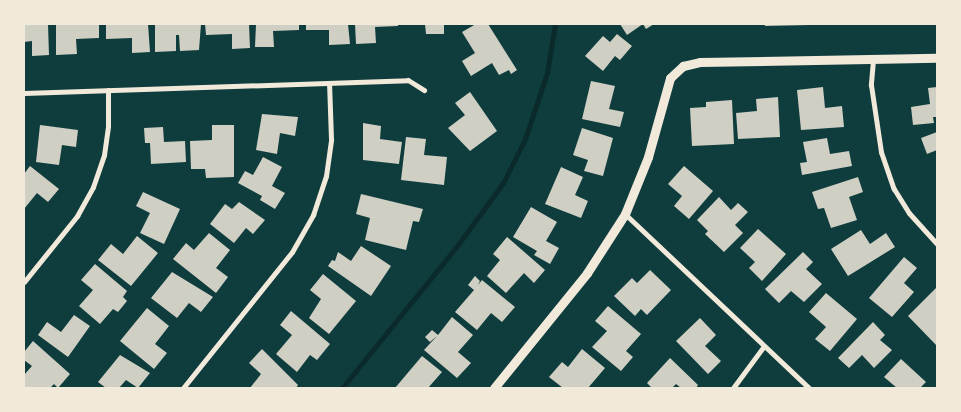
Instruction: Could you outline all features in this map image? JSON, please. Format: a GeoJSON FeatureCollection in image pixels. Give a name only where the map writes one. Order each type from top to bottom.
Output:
{"type":"FeatureCollection","features":[{"type":"Feature","properties":{"kind":"street"},"geometry":{"type":"LineString","coordinates":[[494,388],[587,273],[625,214],[648,157],[670,78],[683,66],[700,62],[937,58]]}},
{"type":"Feature","properties":{"kind":"street"},"geometry":{"type":"LineString","coordinates":[[873,60],[871,85],[884,161],[894,188],[909,213],[937,244]]}},
{"type":"Feature","properties":{"kind":"street"},"geometry":{"type":"LineString","coordinates":[[24,93],[408,80],[424,90]]}},
{"type":"Feature","properties":{"kind":"street"},"geometry":{"type":"LineString","coordinates":[[183,388],[292,252],[313,215],[326,176],[330,139],[329,83]]}},
{"type":"Feature","properties":{"kind":"street"},"geometry":{"type":"LineString","coordinates":[[24,282],[77,216],[93,187],[105,145],[108,90]]}},
{"type":"Feature","properties":{"kind":"street"},"geometry":{"type":"LineString","coordinates":[[625,214],[809,388]]}},
{"type":"Feature","properties":{"kind":"street"},"geometry":{"type":"LineString","coordinates":[[733,388],[764,346]]}},
{"type":"Feature","properties":{"kind":"building"},"geometry":{"type":"Polygon","coordinates":[[[24,24],[48,24],[49,55],[32,56],[32,41],[24,42],[24,24]]]}},
{"type":"Feature","properties":{"kind":"building"},"geometry":{"type":"Polygon","coordinates":[[[56,24],[99,24],[99,38],[76,39],[77,54],[56,55],[56,24]]]}},
{"type":"Feature","properties":{"kind":"building"},"geometry":{"type":"Polygon","coordinates":[[[106,24],[148,24],[150,52],[132,53],[132,38],[106,39],[106,24]]]}},
{"type":"Feature","properties":{"kind":"building"},"geometry":{"type":"Polygon","coordinates":[[[155,24],[201,24],[199,50],[180,51],[179,35],[176,35],[176,51],[155,52],[155,24]]]}},
{"type":"Feature","properties":{"kind":"building"},"geometry":{"type":"Polygon","coordinates":[[[205,24],[249,24],[250,48],[232,49],[232,34],[206,35],[205,24]]]}},
{"type":"Feature","properties":{"kind":"building"},"geometry":{"type":"Polygon","coordinates":[[[256,24],[299,24],[299,30],[273,31],[274,47],[255,47],[256,24]]]}},
{"type":"Feature","properties":{"kind":"building"},"geometry":{"type":"Polygon","coordinates":[[[306,24],[348,24],[350,44],[329,45],[329,30],[306,30],[306,24]]]}},
{"type":"Feature","properties":{"kind":"building"},"geometry":{"type":"Polygon","coordinates":[[[355,24],[398,24],[398,26],[375,27],[376,43],[356,44],[355,24]]]}},
{"type":"Feature","properties":{"kind":"building"},"geometry":{"type":"Polygon","coordinates":[[[425,24],[444,24],[444,34],[426,34],[425,24]]]}},
{"type":"Feature","properties":{"kind":"building"},"geometry":{"type":"Polygon","coordinates":[[[476,24],[488,24],[517,70],[511,74],[509,70],[499,75],[492,63],[471,76],[462,61],[475,53],[462,32],[476,24]]]}},
{"type":"Feature","properties":{"kind":"building"},"geometry":{"type":"Polygon","coordinates":[[[620,24],[643,24],[627,35],[620,24]]]}},
{"type":"Feature","properties":{"kind":"building"},"geometry":{"type":"Polygon","coordinates":[[[643,24],[654,24],[646,29],[643,24]]]}},
{"type":"Feature","properties":{"kind":"building"},"geometry":{"type":"Polygon","coordinates":[[[765,24],[809,24],[809,25],[765,26],[765,24]]]}},
{"type":"Feature","properties":{"kind":"building"},"geometry":{"type":"Polygon","coordinates":[[[617,34],[632,46],[620,60],[615,56],[603,71],[585,56],[603,36],[610,42],[617,34]]]}},
{"type":"Feature","properties":{"kind":"building"},"geometry":{"type":"Polygon","coordinates":[[[591,81],[615,86],[609,109],[624,112],[620,127],[582,119],[591,81]]]}},
{"type":"Feature","properties":{"kind":"building"},"geometry":{"type":"Polygon","coordinates":[[[823,87],[825,108],[842,106],[844,127],[801,130],[797,90],[823,87]]]}},
{"type":"Feature","properties":{"kind":"building"},"geometry":{"type":"Polygon","coordinates":[[[937,87],[937,117],[933,117],[934,123],[913,125],[911,107],[930,104],[928,88],[937,87]]]}},
{"type":"Feature","properties":{"kind":"building"},"geometry":{"type":"Polygon","coordinates":[[[470,92],[497,131],[470,151],[448,128],[465,115],[455,103],[470,92]]]}},
{"type":"Feature","properties":{"kind":"building"},"geometry":{"type":"Polygon","coordinates":[[[778,97],[780,137],[738,139],[736,113],[757,111],[756,99],[778,97]]]}},
{"type":"Feature","properties":{"kind":"building"},"geometry":{"type":"Polygon","coordinates":[[[732,100],[734,144],[692,146],[690,108],[706,107],[706,102],[732,100]]]}},
{"type":"Feature","properties":{"kind":"building"},"geometry":{"type":"Polygon","coordinates":[[[262,114],[298,117],[295,136],[280,133],[277,154],[256,150],[262,114]]]}},
{"type":"Feature","properties":{"kind":"building"},"geometry":{"type":"Polygon","coordinates":[[[363,123],[381,126],[380,139],[402,142],[399,164],[363,160],[363,123]]]}},
{"type":"Feature","properties":{"kind":"building"},"geometry":{"type":"Polygon","coordinates":[[[40,125],[78,130],[76,147],[62,145],[59,165],[36,162],[40,125]]]}},
{"type":"Feature","properties":{"kind":"building"},"geometry":{"type":"Polygon","coordinates":[[[212,125],[234,125],[234,177],[206,178],[205,169],[191,169],[190,141],[212,140],[212,125]]]}},
{"type":"Feature","properties":{"kind":"building"},"geometry":{"type":"Polygon","coordinates":[[[163,127],[164,142],[185,141],[186,162],[151,164],[150,143],[145,143],[144,128],[163,127]]]}},
{"type":"Feature","properties":{"kind":"building"},"geometry":{"type":"Polygon","coordinates":[[[582,128],[613,138],[603,176],[584,171],[588,160],[573,155],[582,128]]]}},
{"type":"Feature","properties":{"kind":"building"},"geometry":{"type":"Polygon","coordinates":[[[937,132],[937,150],[927,154],[921,138],[937,132]]]}},
{"type":"Feature","properties":{"kind":"building"},"geometry":{"type":"Polygon","coordinates":[[[406,137],[426,139],[424,155],[447,157],[444,185],[401,180],[406,137]]]}},
{"type":"Feature","properties":{"kind":"building"},"geometry":{"type":"Polygon","coordinates":[[[827,138],[830,154],[849,151],[852,166],[802,175],[800,163],[807,162],[803,142],[827,138]]]}},
{"type":"Feature","properties":{"kind":"building"},"geometry":{"type":"Polygon","coordinates":[[[263,157],[282,167],[272,186],[285,193],[275,209],[260,200],[262,196],[238,183],[245,171],[253,175],[263,157]]]}},
{"type":"Feature","properties":{"kind":"building"},"geometry":{"type":"Polygon","coordinates":[[[30,166],[59,189],[48,202],[37,193],[24,209],[24,174],[30,166]]]}},
{"type":"Feature","properties":{"kind":"building"},"geometry":{"type":"Polygon","coordinates":[[[684,166],[713,191],[689,219],[674,206],[682,196],[668,184],[684,166]]]}},
{"type":"Feature","properties":{"kind":"building"},"geometry":{"type":"Polygon","coordinates":[[[561,167],[583,177],[575,195],[588,201],[581,218],[545,204],[561,167]]]}},
{"type":"Feature","properties":{"kind":"building"},"geometry":{"type":"Polygon","coordinates":[[[858,177],[863,192],[849,197],[857,220],[831,228],[824,208],[818,209],[812,192],[858,177]]]}},
{"type":"Feature","properties":{"kind":"building"},"geometry":{"type":"Polygon","coordinates":[[[143,192],[180,209],[164,244],[140,233],[150,213],[136,206],[143,192]]]}},
{"type":"Feature","properties":{"kind":"building"},"geometry":{"type":"Polygon","coordinates":[[[361,194],[423,209],[419,222],[413,221],[406,250],[365,240],[370,218],[356,214],[361,194]]]}},
{"type":"Feature","properties":{"kind":"building"},"geometry":{"type":"Polygon","coordinates":[[[719,197],[731,210],[738,203],[748,212],[735,225],[743,233],[724,252],[705,234],[708,231],[697,220],[719,197]]]}},
{"type":"Feature","properties":{"kind":"building"},"geometry":{"type":"Polygon","coordinates":[[[239,202],[265,220],[253,234],[246,228],[234,243],[210,224],[225,204],[232,209],[239,202]]]}},
{"type":"Feature","properties":{"kind":"building"},"geometry":{"type":"Polygon","coordinates":[[[531,207],[557,222],[546,241],[559,248],[550,264],[534,255],[537,251],[513,237],[531,207]]]}},
{"type":"Feature","properties":{"kind":"building"},"geometry":{"type":"Polygon","coordinates":[[[758,229],[786,254],[762,281],[749,268],[755,262],[740,248],[758,229]]]}},
{"type":"Feature","properties":{"kind":"building"},"geometry":{"type":"Polygon","coordinates":[[[861,230],[870,244],[886,233],[895,247],[848,276],[831,249],[861,230]]]}},
{"type":"Feature","properties":{"kind":"building"},"geometry":{"type":"Polygon","coordinates":[[[209,233],[230,250],[216,268],[228,277],[216,293],[173,259],[186,243],[194,250],[209,233]]]}},
{"type":"Feature","properties":{"kind":"building"},"geometry":{"type":"Polygon","coordinates":[[[137,236],[158,253],[131,286],[98,260],[111,244],[123,254],[137,236]]]}},
{"type":"Feature","properties":{"kind":"building"},"geometry":{"type":"Polygon","coordinates":[[[507,237],[545,270],[534,283],[524,273],[506,293],[487,276],[500,260],[493,254],[507,237]]]}},
{"type":"Feature","properties":{"kind":"building"},"geometry":{"type":"Polygon","coordinates":[[[361,246],[391,266],[371,296],[328,266],[332,260],[335,261],[338,252],[351,261],[361,246]]]}},
{"type":"Feature","properties":{"kind":"building"},"geometry":{"type":"Polygon","coordinates":[[[803,252],[813,262],[806,269],[822,284],[804,302],[791,291],[779,303],[765,289],[803,252]]]}},
{"type":"Feature","properties":{"kind":"building"},"geometry":{"type":"Polygon","coordinates":[[[904,257],[917,268],[904,283],[914,292],[892,317],[869,298],[904,257]]]}},
{"type":"Feature","properties":{"kind":"building"},"geometry":{"type":"Polygon","coordinates":[[[95,264],[127,291],[123,297],[127,301],[118,312],[113,309],[100,324],[79,306],[93,290],[81,280],[95,264]]]}},
{"type":"Feature","properties":{"kind":"building"},"geometry":{"type":"Polygon","coordinates":[[[650,270],[671,290],[647,315],[641,309],[635,316],[614,296],[632,278],[637,283],[650,270]]]}},
{"type":"Feature","properties":{"kind":"building"},"geometry":{"type":"Polygon","coordinates":[[[172,272],[213,297],[201,312],[189,303],[177,318],[151,298],[172,272]]]}},
{"type":"Feature","properties":{"kind":"building"},"geometry":{"type":"Polygon","coordinates":[[[323,274],[356,301],[329,334],[309,318],[321,299],[310,290],[323,274]]]}},
{"type":"Feature","properties":{"kind":"building"},"geometry":{"type":"Polygon","coordinates":[[[475,276],[480,281],[478,285],[482,280],[515,307],[502,322],[491,313],[477,330],[455,312],[474,290],[468,285],[475,276]]]}},
{"type":"Feature","properties":{"kind":"building"},"geometry":{"type":"Polygon","coordinates":[[[937,287],[937,346],[908,316],[937,287]]]}},
{"type":"Feature","properties":{"kind":"building"},"geometry":{"type":"Polygon","coordinates":[[[826,293],[857,319],[830,351],[815,339],[826,327],[809,312],[826,293]]]}},
{"type":"Feature","properties":{"kind":"building"},"geometry":{"type":"Polygon","coordinates":[[[608,306],[641,334],[626,351],[633,357],[621,371],[592,347],[607,331],[595,321],[608,306]]]}},
{"type":"Feature","properties":{"kind":"building"},"geometry":{"type":"Polygon","coordinates":[[[147,308],[169,326],[155,344],[167,353],[154,369],[120,341],[147,308]]]}},
{"type":"Feature","properties":{"kind":"building"},"geometry":{"type":"Polygon","coordinates":[[[291,311],[330,344],[317,360],[310,355],[297,372],[276,354],[292,335],[280,325],[291,311]]]}},
{"type":"Feature","properties":{"kind":"building"},"geometry":{"type":"Polygon","coordinates":[[[74,315],[90,326],[68,357],[38,335],[47,322],[61,332],[74,315]]]}},
{"type":"Feature","properties":{"kind":"building"},"geometry":{"type":"Polygon","coordinates":[[[452,317],[473,335],[458,352],[471,363],[457,378],[424,350],[437,336],[430,342],[425,337],[432,330],[438,335],[452,317]]]}},
{"type":"Feature","properties":{"kind":"building"},"geometry":{"type":"Polygon","coordinates":[[[700,318],[716,335],[705,346],[721,361],[708,374],[676,341],[700,318]]]}},
{"type":"Feature","properties":{"kind":"building"},"geometry":{"type":"Polygon","coordinates":[[[873,322],[885,335],[880,340],[892,350],[874,368],[862,355],[849,368],[838,358],[873,322]]]}},
{"type":"Feature","properties":{"kind":"building"},"geometry":{"type":"Polygon","coordinates":[[[33,341],[70,374],[58,388],[54,384],[50,388],[24,388],[24,375],[32,366],[24,360],[24,352],[33,341]]]}},
{"type":"Feature","properties":{"kind":"building"},"geometry":{"type":"Polygon","coordinates":[[[262,349],[298,385],[296,388],[250,388],[261,374],[249,363],[262,349]]]}},
{"type":"Feature","properties":{"kind":"building"},"geometry":{"type":"Polygon","coordinates":[[[582,349],[605,368],[588,388],[563,388],[549,377],[562,362],[568,367],[582,349]]]}},
{"type":"Feature","properties":{"kind":"building"},"geometry":{"type":"Polygon","coordinates":[[[120,355],[150,373],[138,388],[126,380],[119,388],[106,388],[98,382],[120,355]]]}},
{"type":"Feature","properties":{"kind":"building"},"geometry":{"type":"Polygon","coordinates":[[[422,356],[442,372],[428,388],[395,388],[422,356]]]}},
{"type":"Feature","properties":{"kind":"building"},"geometry":{"type":"Polygon","coordinates":[[[670,358],[698,385],[696,388],[681,388],[676,384],[672,388],[652,388],[647,383],[670,358]]]}},
{"type":"Feature","properties":{"kind":"building"},"geometry":{"type":"Polygon","coordinates":[[[901,359],[926,382],[920,388],[897,388],[884,377],[901,359]]]}},
{"type":"Feature","properties":{"kind":"waterway"},"geometry":{"type":"LineString","coordinates":[[342,388],[457,246],[503,183],[525,139],[547,73],[555,24]]}}]}
